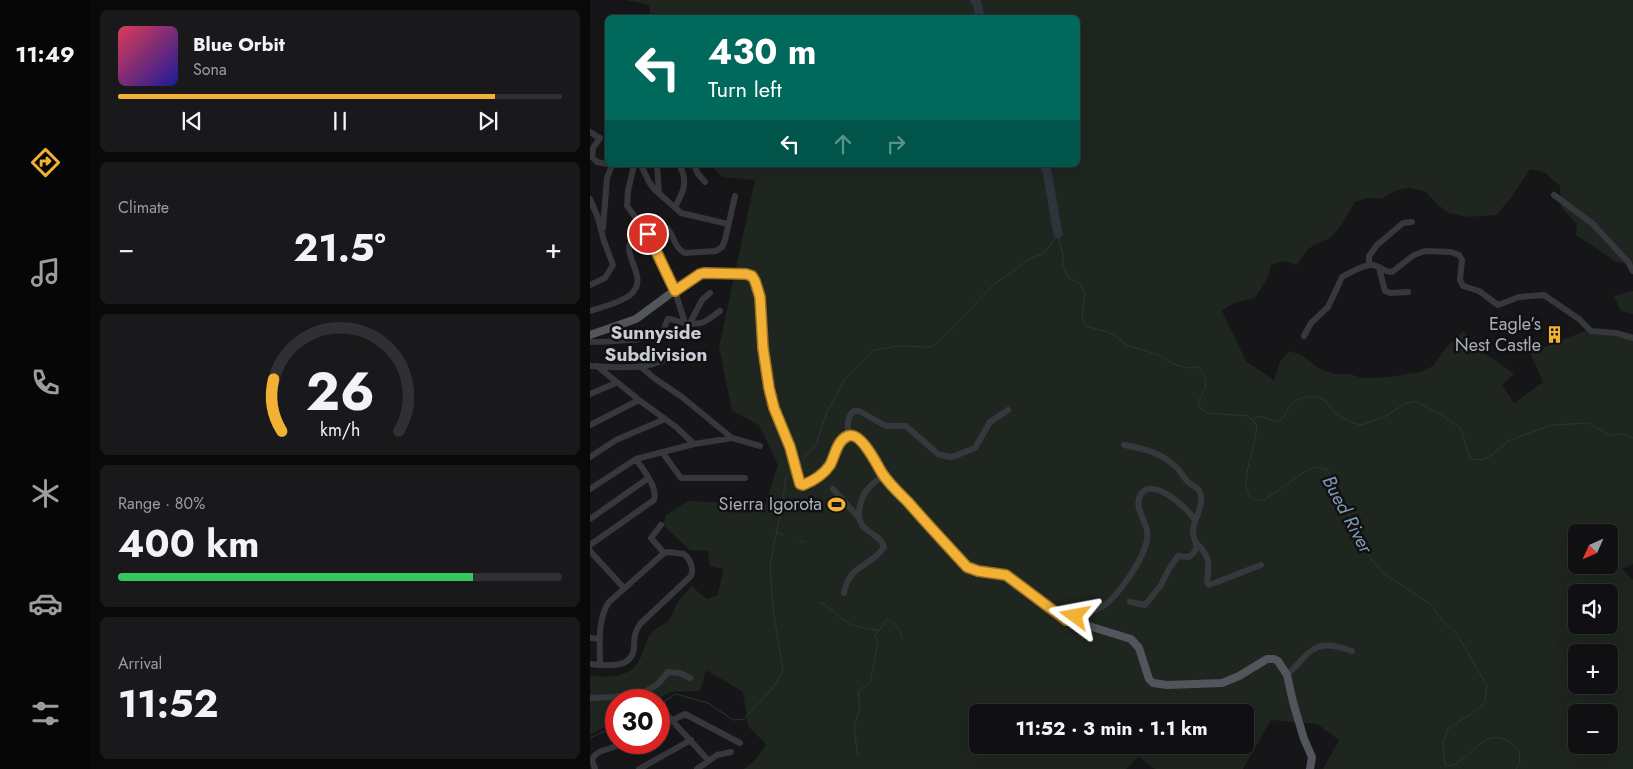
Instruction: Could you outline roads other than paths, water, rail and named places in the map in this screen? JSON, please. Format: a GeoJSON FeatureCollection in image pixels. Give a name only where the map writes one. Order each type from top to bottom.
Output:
{"type":"FeatureCollection","features":[{"type":"Feature","properties":{"kind":"main road"},"geometry":{"type":"LineString","coordinates":[[590,336],[636,319],[702,273],[746,274],[752,276],[760,297],[763,348],[769,388],[774,408],[801,485],[813,480],[830,465],[838,448],[848,436],[859,438],[883,475],[967,567],[978,571],[1006,575],[1066,620],[1131,639],[1139,648],[1149,679],[1154,684],[1222,683],[1239,676],[1267,660],[1274,659],[1282,665],[1287,675],[1304,739],[1312,757],[1310,769]]}},
{"type":"Feature","properties":{"kind":"street"},"geometry":{"type":"LineString","coordinates":[[590,132],[600,138],[594,148],[592,158],[597,162],[605,163]]}},
{"type":"Feature","properties":{"kind":"street"},"geometry":{"type":"LineString","coordinates":[[602,233],[607,178],[611,167]]}},
{"type":"Feature","properties":{"kind":"street"},"geometry":{"type":"LineString","coordinates":[[634,167],[628,190],[628,206],[648,234],[688,323]]}},
{"type":"Feature","properties":{"kind":"street"},"geometry":{"type":"LineString","coordinates":[[642,167],[649,182],[659,193],[686,215],[728,224]]}},
{"type":"Feature","properties":{"kind":"street"},"geometry":{"type":"LineString","coordinates":[[656,167],[659,193]]}},
{"type":"Feature","properties":{"kind":"street"},"geometry":{"type":"LineString","coordinates":[[675,207],[684,191],[684,175],[680,167]]}},
{"type":"Feature","properties":{"kind":"street"},"geometry":{"type":"LineString","coordinates":[[695,167],[705,182]]}},
{"type":"Feature","properties":{"kind":"street"},"geometry":{"type":"LineString","coordinates":[[1554,195],[1593,224],[1628,262],[1633,271]]}},
{"type":"Feature","properties":{"kind":"street"},"geometry":{"type":"LineString","coordinates":[[590,311],[631,294],[636,286],[638,275],[628,248],[632,241],[663,227],[671,232],[681,251],[694,253],[716,250],[722,246],[725,240],[734,196]]}},
{"type":"Feature","properties":{"kind":"street"},"geometry":{"type":"LineString","coordinates":[[590,199],[613,265],[605,278],[590,285]]}},
{"type":"Feature","properties":{"kind":"street"},"geometry":{"type":"LineString","coordinates":[[1369,265],[1369,256],[1377,245],[1403,223],[1412,222]]}},
{"type":"Feature","properties":{"kind":"street"},"geometry":{"type":"LineString","coordinates":[[1304,336],[1311,323],[1328,307],[1342,277],[1369,265],[1375,265],[1392,272],[1414,255],[1425,251],[1456,253],[1462,260],[1460,280],[1463,286],[1479,291],[1495,304],[1518,297],[1544,295],[1578,319],[1591,331],[1616,333],[1633,338]]}},
{"type":"Feature","properties":{"kind":"street"},"geometry":{"type":"LineString","coordinates":[[1379,268],[1382,287],[1385,291],[1390,293],[1408,292]]}},
{"type":"Feature","properties":{"kind":"street"},"geometry":{"type":"LineString","coordinates":[[688,323],[702,300],[710,293]]}},
{"type":"Feature","properties":{"kind":"street"},"geometry":{"type":"LineString","coordinates":[[590,342],[612,342],[660,335],[668,319],[688,323],[705,322],[720,312]]}},
{"type":"Feature","properties":{"kind":"street"},"geometry":{"type":"LineString","coordinates":[[593,366],[652,366],[670,358]]}},
{"type":"Feature","properties":{"kind":"street"},"geometry":{"type":"LineString","coordinates":[[593,366],[665,419],[694,444]]}},
{"type":"Feature","properties":{"kind":"street"},"geometry":{"type":"LineString","coordinates":[[641,367],[682,397],[732,438],[760,446]]}},
{"type":"Feature","properties":{"kind":"street"},"geometry":{"type":"LineString","coordinates":[[590,394],[616,383]]}},
{"type":"Feature","properties":{"kind":"street"},"geometry":{"type":"LineString","coordinates":[[590,425],[639,400]]}},
{"type":"Feature","properties":{"kind":"street"},"geometry":{"type":"LineString","coordinates":[[848,436],[848,418],[854,411],[886,426],[908,427],[933,451],[944,456],[955,456],[975,448],[990,422],[1008,410]]}},
{"type":"Feature","properties":{"kind":"street"},"geometry":{"type":"LineString","coordinates":[[590,457],[616,440],[665,419]]}},
{"type":"Feature","properties":{"kind":"street"},"geometry":{"type":"LineString","coordinates":[[590,489],[636,459],[694,444],[732,438]]}},
{"type":"Feature","properties":{"kind":"street"},"geometry":{"type":"LineString","coordinates":[[1124,445],[1151,450],[1160,455],[1176,467],[1188,482],[1200,491],[1201,502],[1193,534],[1209,562],[1207,582],[1210,585],[1262,565]]}},
{"type":"Feature","properties":{"kind":"street"},"geometry":{"type":"LineString","coordinates":[[662,452],[681,478],[745,478]]}},
{"type":"Feature","properties":{"kind":"street"},"geometry":{"type":"LineString","coordinates":[[590,545],[654,500],[656,494],[654,489],[636,459]]}},
{"type":"Feature","properties":{"kind":"street"},"geometry":{"type":"LineString","coordinates":[[859,518],[861,501],[865,492],[883,475]]}},
{"type":"Feature","properties":{"kind":"street"},"geometry":{"type":"LineString","coordinates":[[590,519],[648,479]]}},
{"type":"Feature","properties":{"kind":"street"},"geometry":{"type":"LineString","coordinates":[[1066,620],[1102,607],[1118,592],[1130,576],[1148,537],[1138,506],[1141,494],[1146,490],[1152,488],[1163,492],[1191,514],[1195,521]]}},
{"type":"Feature","properties":{"kind":"street"},"geometry":{"type":"LineString","coordinates":[[833,489],[859,518],[862,525],[882,542],[884,547],[875,557],[851,575],[844,593]]}},
{"type":"Feature","properties":{"kind":"street"},"geometry":{"type":"LineString","coordinates":[[661,525],[651,538],[664,554]]}},
{"type":"Feature","properties":{"kind":"street"},"geometry":{"type":"LineString","coordinates":[[1130,602],[1145,605],[1161,586],[1178,556],[1189,557],[1194,552],[1197,544]]}},
{"type":"Feature","properties":{"kind":"street"},"geometry":{"type":"LineString","coordinates":[[590,551],[624,588]]}},
{"type":"Feature","properties":{"kind":"street"},"geometry":{"type":"LineString","coordinates":[[590,664],[600,665],[622,664],[629,661],[634,650],[634,633],[640,624],[691,576],[691,564],[687,557],[680,553],[670,552],[664,554],[624,588],[606,607],[600,639],[600,665]]}},
{"type":"Feature","properties":{"kind":"street"},"geometry":{"type":"LineString","coordinates":[[590,638],[600,639]]}},
{"type":"Feature","properties":{"kind":"street"},"geometry":{"type":"LineString","coordinates":[[1287,675],[1314,648],[1328,645],[1352,651]]}},
{"type":"Feature","properties":{"kind":"street"},"geometry":{"type":"LineString","coordinates":[[649,689],[658,684],[668,672],[680,673],[690,678]]}},
{"type":"Feature","properties":{"kind":"street"},"geometry":{"type":"LineString","coordinates":[[590,698],[605,697]]}},
{"type":"Feature","properties":{"kind":"street"},"geometry":{"type":"LineString","coordinates":[[708,760],[671,720],[685,714],[740,743]]}},
{"type":"Feature","properties":{"kind":"street"},"geometry":{"type":"LineString","coordinates":[[639,769],[691,740]]}},
{"type":"Feature","properties":{"kind":"street"},"geometry":{"type":"LineString","coordinates":[[594,768],[592,760],[596,754],[605,751]]}},
{"type":"Feature","properties":{"kind":"street"},"geometry":{"type":"LineString","coordinates":[[697,769],[717,755],[731,752]]}},
{"type":"Feature","properties":{"kind":"waterway","name":"Bued River"},"geometry":{"type":"LineString","coordinates":[[974,0],[977,3],[979,15]]}},
{"type":"Feature","properties":{"kind":"waterway","name":"Bued River"},"geometry":{"type":"LineString","coordinates":[[1045,167],[1058,234]]}},
{"type":"Feature","properties":{"kind":"waterway","name":"Bued River"},"geometry":{"type":"LineString","coordinates":[[1058,234],[1063,255],[1063,267],[1069,278],[1079,283],[1085,293],[1082,318],[1086,326],[1114,335],[1127,345],[1159,355],[1173,364],[1187,368],[1198,367],[1206,380],[1205,388],[1198,402],[1201,409],[1208,413],[1248,416],[1256,424],[1246,482],[1247,492],[1253,499],[1264,500],[1306,471],[1316,467],[1327,469],[1365,549],[1373,561],[1384,574],[1429,603],[1442,620],[1457,634],[1487,686],[1485,701],[1481,707],[1448,729],[1443,744],[1445,764],[1450,766],[1459,762],[1482,743],[1490,738],[1498,737],[1508,741],[1519,750],[1520,763],[1516,769]]}},
{"type":"Feature","properties":{"kind":"waterway"},"geometry":{"type":"LineString","coordinates":[[798,464],[816,445],[827,412],[844,380],[872,351],[896,346],[932,347],[952,329],[992,286],[1031,258],[1045,253],[1058,234]]}},
{"type":"Feature","properties":{"kind":"waterway"},"geometry":{"type":"LineString","coordinates":[[1253,419],[1261,416],[1275,422],[1283,418],[1289,407],[1298,399],[1317,397],[1326,401],[1335,413],[1350,422],[1361,425],[1386,416],[1404,404],[1416,401],[1448,419],[1461,429],[1470,459],[1483,460],[1508,441],[1552,425],[1589,423],[1608,435],[1625,434],[1633,438]]}},
{"type":"Feature","properties":{"kind":"waterway"},"geometry":{"type":"LineString","coordinates":[[670,698],[676,694],[708,703],[733,720],[744,719],[772,689],[783,671],[773,608],[770,565],[786,477],[792,470]]}},
{"type":"Feature","properties":{"kind":"waterway"},"geometry":{"type":"LineString","coordinates":[[777,532],[783,535]]}},
{"type":"Feature","properties":{"kind":"waterway"},"geometry":{"type":"LineString","coordinates":[[799,540],[805,543]]}},
{"type":"Feature","properties":{"kind":"waterway"},"geometry":{"type":"LineString","coordinates":[[819,602],[851,625],[879,631],[886,620],[892,622],[903,639]]}},
{"type":"Feature","properties":{"kind":"waterway"},"geometry":{"type":"LineString","coordinates":[[858,756],[854,728],[860,707],[858,691],[870,682],[878,644],[875,635],[879,631]]}},
{"type":"Feature","properties":{"kind":"waterway"},"geometry":{"type":"LineString","coordinates":[[590,738],[605,731]]}},
{"type":"Feature","properties":{"kind":"place","name":"Eagle’s Nest Castle"},"geometry":{"type":"Point","coordinates":[1555,334]}},
{"type":"Feature","properties":{"kind":"place","name":"Sierra Igorota"},"geometry":{"type":"Point","coordinates":[836,504]}},
{"type":"Feature","properties":{"kind":"district","name":"Sunnyside Subdivision"},"geometry":{"type":"Point","coordinates":[656,343]}}]}
